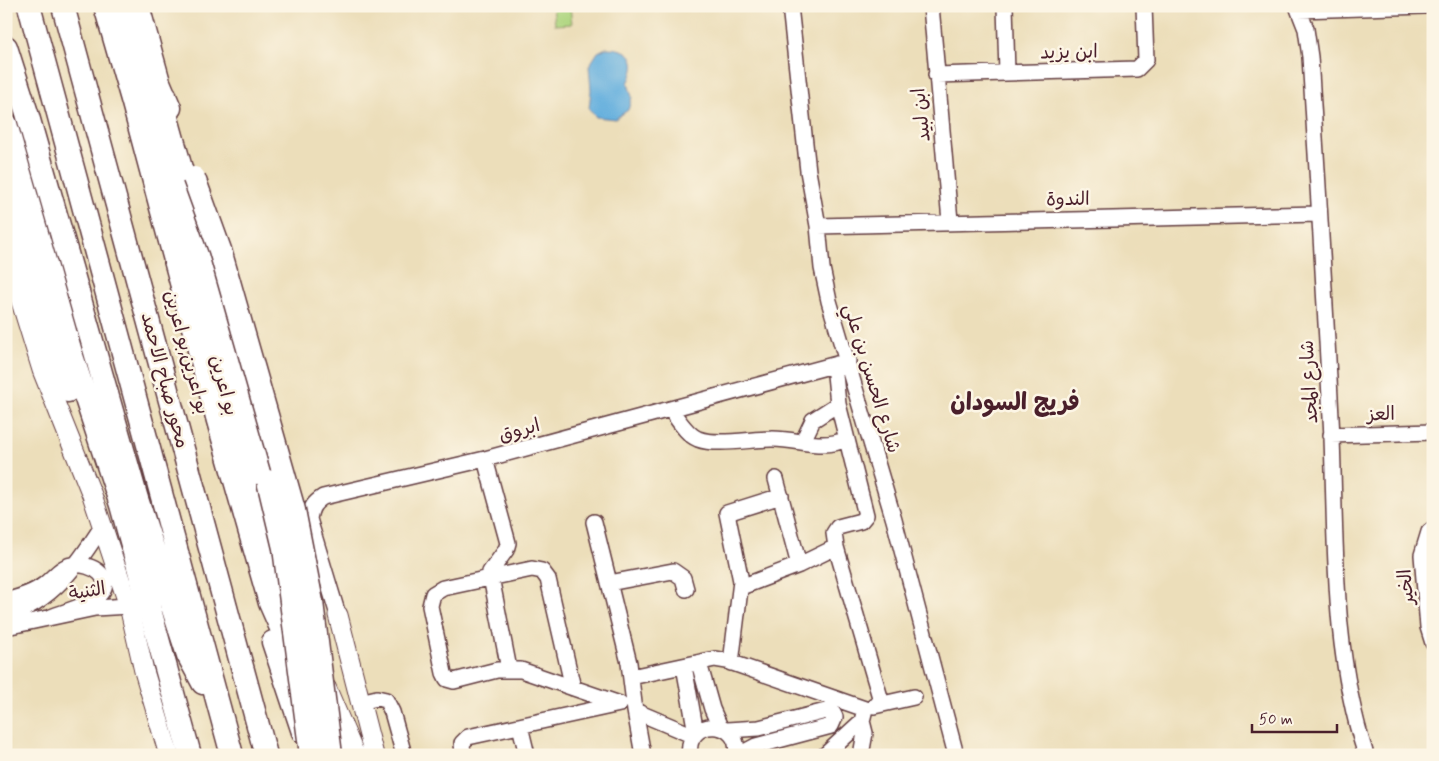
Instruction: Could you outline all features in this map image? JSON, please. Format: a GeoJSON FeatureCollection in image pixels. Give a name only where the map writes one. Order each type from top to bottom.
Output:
{"type":"FeatureCollection","features":[{"type":"Feature","properties":{"kind":"highway"},"geometry":{"type":"LineString","coordinates":[[29,6],[232,755]]}},
{"type":"Feature","properties":{"kind":"highway","name":"محور صباح الاحمد"},"geometry":{"type":"LineString","coordinates":[[63,6],[266,755]]}},
{"type":"Feature","properties":{"kind":"highway","name":"بو اعرين,بو اعرين"},"geometry":{"type":"LineString","coordinates":[[90,6],[239,540],[311,755]]}},
{"type":"Feature","properties":{"kind":"highway"},"geometry":{"type":"LineString","coordinates":[[105,6],[180,275],[218,421],[270,603],[335,755]]}},
{"type":"Feature","properties":{"kind":"highway"},"geometry":{"type":"LineString","coordinates":[[138,6],[165,95],[220,250],[294,510],[312,602],[331,755]]}},
{"type":"Feature","properties":{"kind":"highway"},"geometry":{"type":"LineString","coordinates":[[6,47],[28,113],[137,499],[192,666],[197,676],[217,699]]}},
{"type":"Feature","properties":{"kind":"highway"},"geometry":{"type":"LineString","coordinates":[[165,95],[167,118],[268,481],[284,548],[311,755]]}},
{"type":"Feature","properties":{"kind":"highway"},"geometry":{"type":"LineString","coordinates":[[6,124],[62,324],[121,504],[133,554],[190,755]]}},
{"type":"Feature","properties":{"kind":"highway"},"geometry":{"type":"LineString","coordinates":[[6,194],[38,307],[123,535],[133,554]]}},
{"type":"Feature","properties":{"kind":"main road","name":"بو اعرين"},"geometry":{"type":"LineString","coordinates":[[121,6],[262,523],[299,632],[336,706],[355,755]]}},
{"type":"Feature","properties":{"kind":"main road"},"geometry":{"type":"LineString","coordinates":[[6,253],[42,370],[103,525],[129,606],[144,671],[168,755]]}},
{"type":"Feature","properties":{"kind":"main road"},"geometry":{"type":"LineString","coordinates":[[299,632],[312,639],[326,640],[332,637],[338,614]]}},
{"type":"Feature","properties":{"kind":"main road"},"geometry":{"type":"LineString","coordinates":[[338,614],[374,755]]}},
{"type":"Feature","properties":{"kind":"street","name":"شارع الحسن بن علي"},"geometry":{"type":"LineString","coordinates":[[790,6],[808,171],[841,363],[906,563],[956,755]]}},
{"type":"Feature","properties":{"kind":"street","name":"ابن لبيد"},"geometry":{"type":"LineString","coordinates":[[931,6],[950,221]]}},
{"type":"Feature","properties":{"kind":"street"},"geometry":{"type":"LineString","coordinates":[[1005,6],[1007,73]]}},
{"type":"Feature","properties":{"kind":"street","name":"ابن يزيد"},"geometry":{"type":"LineString","coordinates":[[936,75],[1137,69],[1142,66],[1146,54],[1144,6]]}},
{"type":"Feature","properties":{"kind":"street"},"geometry":{"type":"LineString","coordinates":[[1298,8],[1425,6]]}},
{"type":"Feature","properties":{"kind":"street","name":"شارع المجد"},"geometry":{"type":"LineString","coordinates":[[1298,8],[1306,29],[1309,48],[1331,435],[1338,600],[1344,668],[1353,715],[1366,755]]}},
{"type":"Feature","properties":{"kind":"street","name":"الندوة"},"geometry":{"type":"LineString","coordinates":[[818,226],[950,221],[1318,214]]}},
{"type":"Feature","properties":{"kind":"street"},"geometry":{"type":"LineString","coordinates":[[841,363],[838,404],[865,518],[861,521],[838,527],[834,534],[836,548],[882,704]]}},
{"type":"Feature","properties":{"kind":"street","name":"ابروق"},"geometry":{"type":"LineString","coordinates":[[338,614],[311,529],[310,509],[314,503],[334,493],[485,458],[841,363]]}},
{"type":"Feature","properties":{"kind":"street"},"geometry":{"type":"LineString","coordinates":[[803,441],[813,420],[838,404]]}},
{"type":"Feature","properties":{"kind":"street"},"geometry":{"type":"LineString","coordinates":[[670,409],[690,435],[707,442],[773,439],[825,445],[846,439]]}},
{"type":"Feature","properties":{"kind":"street","name":"العز"},"geometry":{"type":"LineString","coordinates":[[1331,435],[1433,432]]}},
{"type":"Feature","properties":{"kind":"street"},"geometry":{"type":"LineString","coordinates":[[485,458],[508,543],[506,550],[490,572],[509,669]]}},
{"type":"Feature","properties":{"kind":"street"},"geometry":{"type":"LineString","coordinates":[[776,479],[799,565]]}},
{"type":"Feature","properties":{"kind":"street"},"geometry":{"type":"LineString","coordinates":[[731,663],[741,587],[727,513],[781,496]]}},
{"type":"Feature","properties":{"kind":"street"},"geometry":{"type":"LineString","coordinates":[[594,522],[631,677],[629,706],[643,755]]}},
{"type":"Feature","properties":{"kind":"street","name":"الثنية"},"geometry":{"type":"LineString","coordinates":[[6,615],[26,607],[51,592],[76,564],[103,525]]}},
{"type":"Feature","properties":{"kind":"street","name":"الخير"},"geometry":{"type":"LineString","coordinates":[[1433,530],[1429,532],[1422,556],[1428,627],[1433,643]]}},
{"type":"Feature","properties":{"kind":"street"},"geometry":{"type":"LineString","coordinates":[[741,587],[799,565],[836,548]]}},
{"type":"Feature","properties":{"kind":"street","name":"الثنية"},"geometry":{"type":"LineString","coordinates":[[6,601],[39,588],[64,568],[76,564],[90,565],[100,571],[103,578],[103,588],[98,596],[88,603],[51,617]]}},
{"type":"Feature","properties":{"kind":"street"},"geometry":{"type":"LineString","coordinates":[[573,688],[546,574],[537,568],[437,590],[430,600],[447,680],[454,681],[509,669],[530,672],[573,688],[629,706],[695,735]]}},
{"type":"Feature","properties":{"kind":"street"},"geometry":{"type":"LineString","coordinates":[[609,583],[673,571],[683,578],[686,589]]}},
{"type":"Feature","properties":{"kind":"street","name":"الثنية"},"geometry":{"type":"LineString","coordinates":[[6,627],[95,608],[129,606]]}},
{"type":"Feature","properties":{"kind":"street"},"geometry":{"type":"LineString","coordinates":[[631,677],[715,659],[731,663],[864,715]]}},
{"type":"Feature","properties":{"kind":"street"},"geometry":{"type":"LineString","coordinates":[[690,755],[690,742],[695,735],[711,726],[723,729],[759,728],[826,711],[833,713],[835,717],[834,724],[831,726],[756,746],[737,755],[736,742],[723,729],[691,664]]}},
{"type":"Feature","properties":{"kind":"street"},"geometry":{"type":"LineString","coordinates":[[691,664],[695,735]]}},
{"type":"Feature","properties":{"kind":"street"},"geometry":{"type":"LineString","coordinates":[[825,755],[864,715],[882,704],[939,690]]}},
{"type":"Feature","properties":{"kind":"street"},"geometry":{"type":"LineString","coordinates":[[360,702],[377,698],[386,700],[392,712],[404,755]]}},
{"type":"Feature","properties":{"kind":"street"},"geometry":{"type":"LineString","coordinates":[[463,755],[462,743],[468,737],[629,706]]}},
{"type":"Feature","properties":{"kind":"street"},"geometry":{"type":"LineString","coordinates":[[835,717],[864,715]]}},
{"type":"Feature","properties":{"kind":"street"},"geometry":{"type":"LineString","coordinates":[[862,755],[865,733],[864,715]]}},
{"type":"Feature","properties":{"kind":"street"},"geometry":{"type":"LineString","coordinates":[[520,726],[526,755]]}},
{"type":"Feature","properties":{"kind":"green space"},"geometry":{"type":"Polygon","coordinates":[[[553,6],[570,6],[572,24],[555,25],[553,6]]]}},
{"type":"Feature","properties":{"kind":"water"},"geometry":{"type":"Polygon","coordinates":[[[606,48],[622,50],[628,53],[633,62],[632,75],[628,83],[632,97],[628,110],[615,119],[596,117],[589,109],[591,90],[589,66],[598,52],[606,48]]]}},
{"type":"Feature","properties":{"kind":"district","name":"فريج السودان"},"geometry":{"type":"Point","coordinates":[1015,402]}}]}
